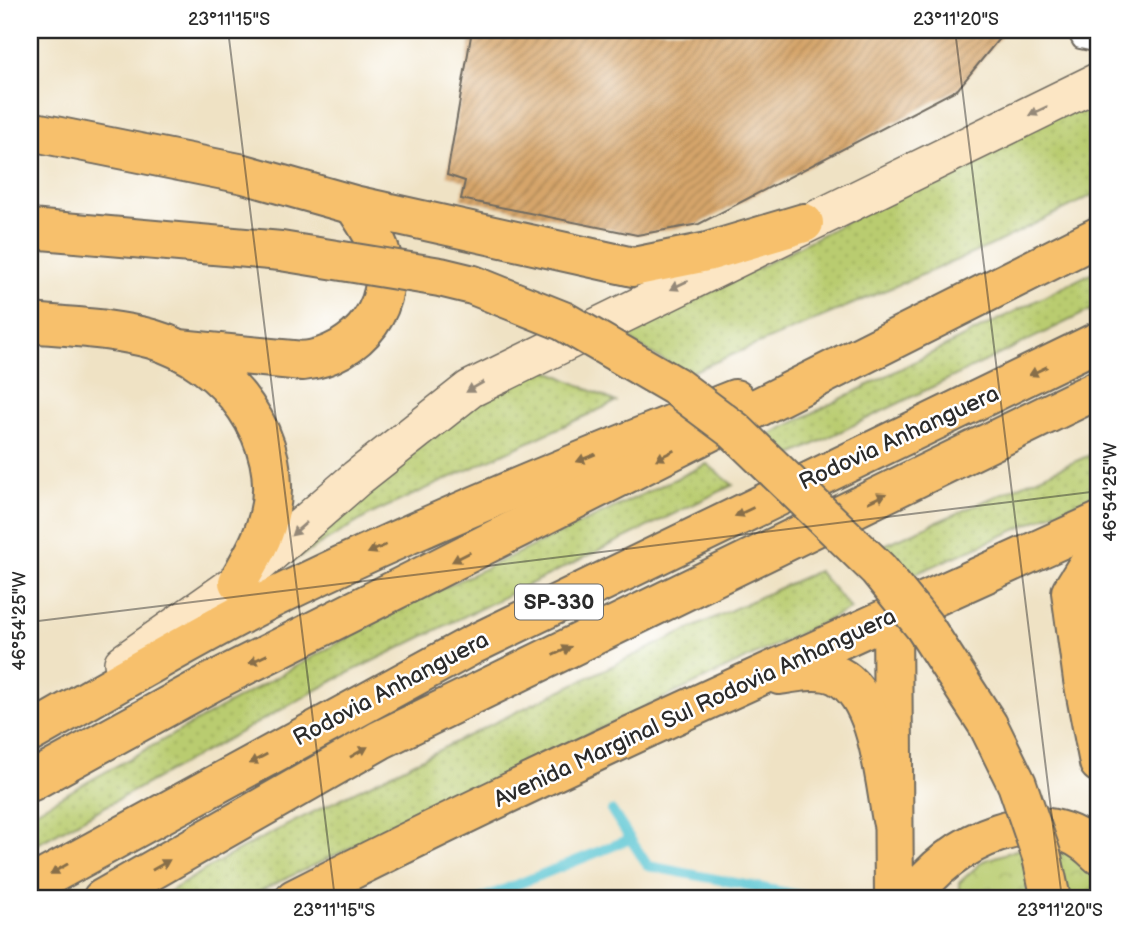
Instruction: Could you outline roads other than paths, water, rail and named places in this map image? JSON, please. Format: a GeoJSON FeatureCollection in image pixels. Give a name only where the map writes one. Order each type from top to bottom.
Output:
{"type":"FeatureCollection","features":[{"type":"Feature","properties":{"kind":"main road"},"geometry":{"type":"LineString","coordinates":[[30,728],[238,582],[357,478],[470,388],[1099,81]]}},
{"type":"Feature","properties":{"kind":"main road"},"geometry":{"type":"LineString","coordinates":[[30,131],[244,174],[354,205],[633,267],[707,252],[804,223]]}},
{"type":"Feature","properties":{"kind":"main road"},"geometry":{"type":"LineString","coordinates":[[30,323],[151,339],[179,349],[303,361],[329,356],[352,344],[374,318],[384,284],[379,248],[354,205]]}},
{"type":"Feature","properties":{"kind":"main road"},"geometry":{"type":"LineString","coordinates":[[30,229],[281,251],[451,279],[511,298],[563,321],[675,386],[735,431],[850,541],[878,569],[924,626],[988,724],[1017,784],[1042,857],[1051,899]]}},
{"type":"Feature","properties":{"kind":"main road"},"geometry":{"type":"LineString","coordinates":[[30,782],[212,681],[1099,236]]}},
{"type":"Feature","properties":{"kind":"main road"},"geometry":{"type":"LineString","coordinates":[[30,733],[263,603],[347,562],[566,466],[923,325]]}},
{"type":"Feature","properties":{"kind":"main road","name":"Rodovia Anhanguera"},"geometry":{"type":"LineString","coordinates":[[30,886],[471,645],[1099,341]]}},
{"type":"Feature","properties":{"kind":"main road"},"geometry":{"type":"LineString","coordinates":[[179,349],[228,384],[250,410],[265,445],[272,485],[268,517],[260,541],[238,582]]}},
{"type":"Feature","properties":{"kind":"main road","name":"Rodovia Anhanguera"},"geometry":{"type":"LineString","coordinates":[[102,899],[380,740],[1099,389]]}},
{"type":"Feature","properties":{"kind":"main road","name":"Avenida Marginal Sul Rodovia Anhanguera"},"geometry":{"type":"LineString","coordinates":[[294,899],[752,680],[1099,522]]}},
{"type":"Feature","properties":{"kind":"main road"},"geometry":{"type":"LineString","coordinates":[[1099,547],[1071,592],[1083,680],[1099,763]]}},
{"type":"Feature","properties":{"kind":"main road"},"geometry":{"type":"LineString","coordinates":[[892,616],[894,899]]}},
{"type":"Feature","properties":{"kind":"main road"},"geometry":{"type":"LineString","coordinates":[[752,680],[807,671],[837,674],[858,690],[872,720],[892,820]]}},
{"type":"Feature","properties":{"kind":"main road"},"geometry":{"type":"LineString","coordinates":[[911,899],[931,873],[948,859],[1000,830],[1031,827],[1056,830],[1088,843],[1099,855]]}},
{"type":"Feature","properties":{"kind":"lane"},"geometry":{"type":"LineString","coordinates":[[1074,30],[1080,41],[1099,45]]}},
{"type":"Feature","properties":{"kind":"waterway"},"geometry":{"type":"LineString","coordinates":[[612,811],[648,866],[809,897]]}},
{"type":"Feature","properties":{"kind":"waterway"},"geometry":{"type":"LineString","coordinates":[[481,899],[630,839]]}}]}
